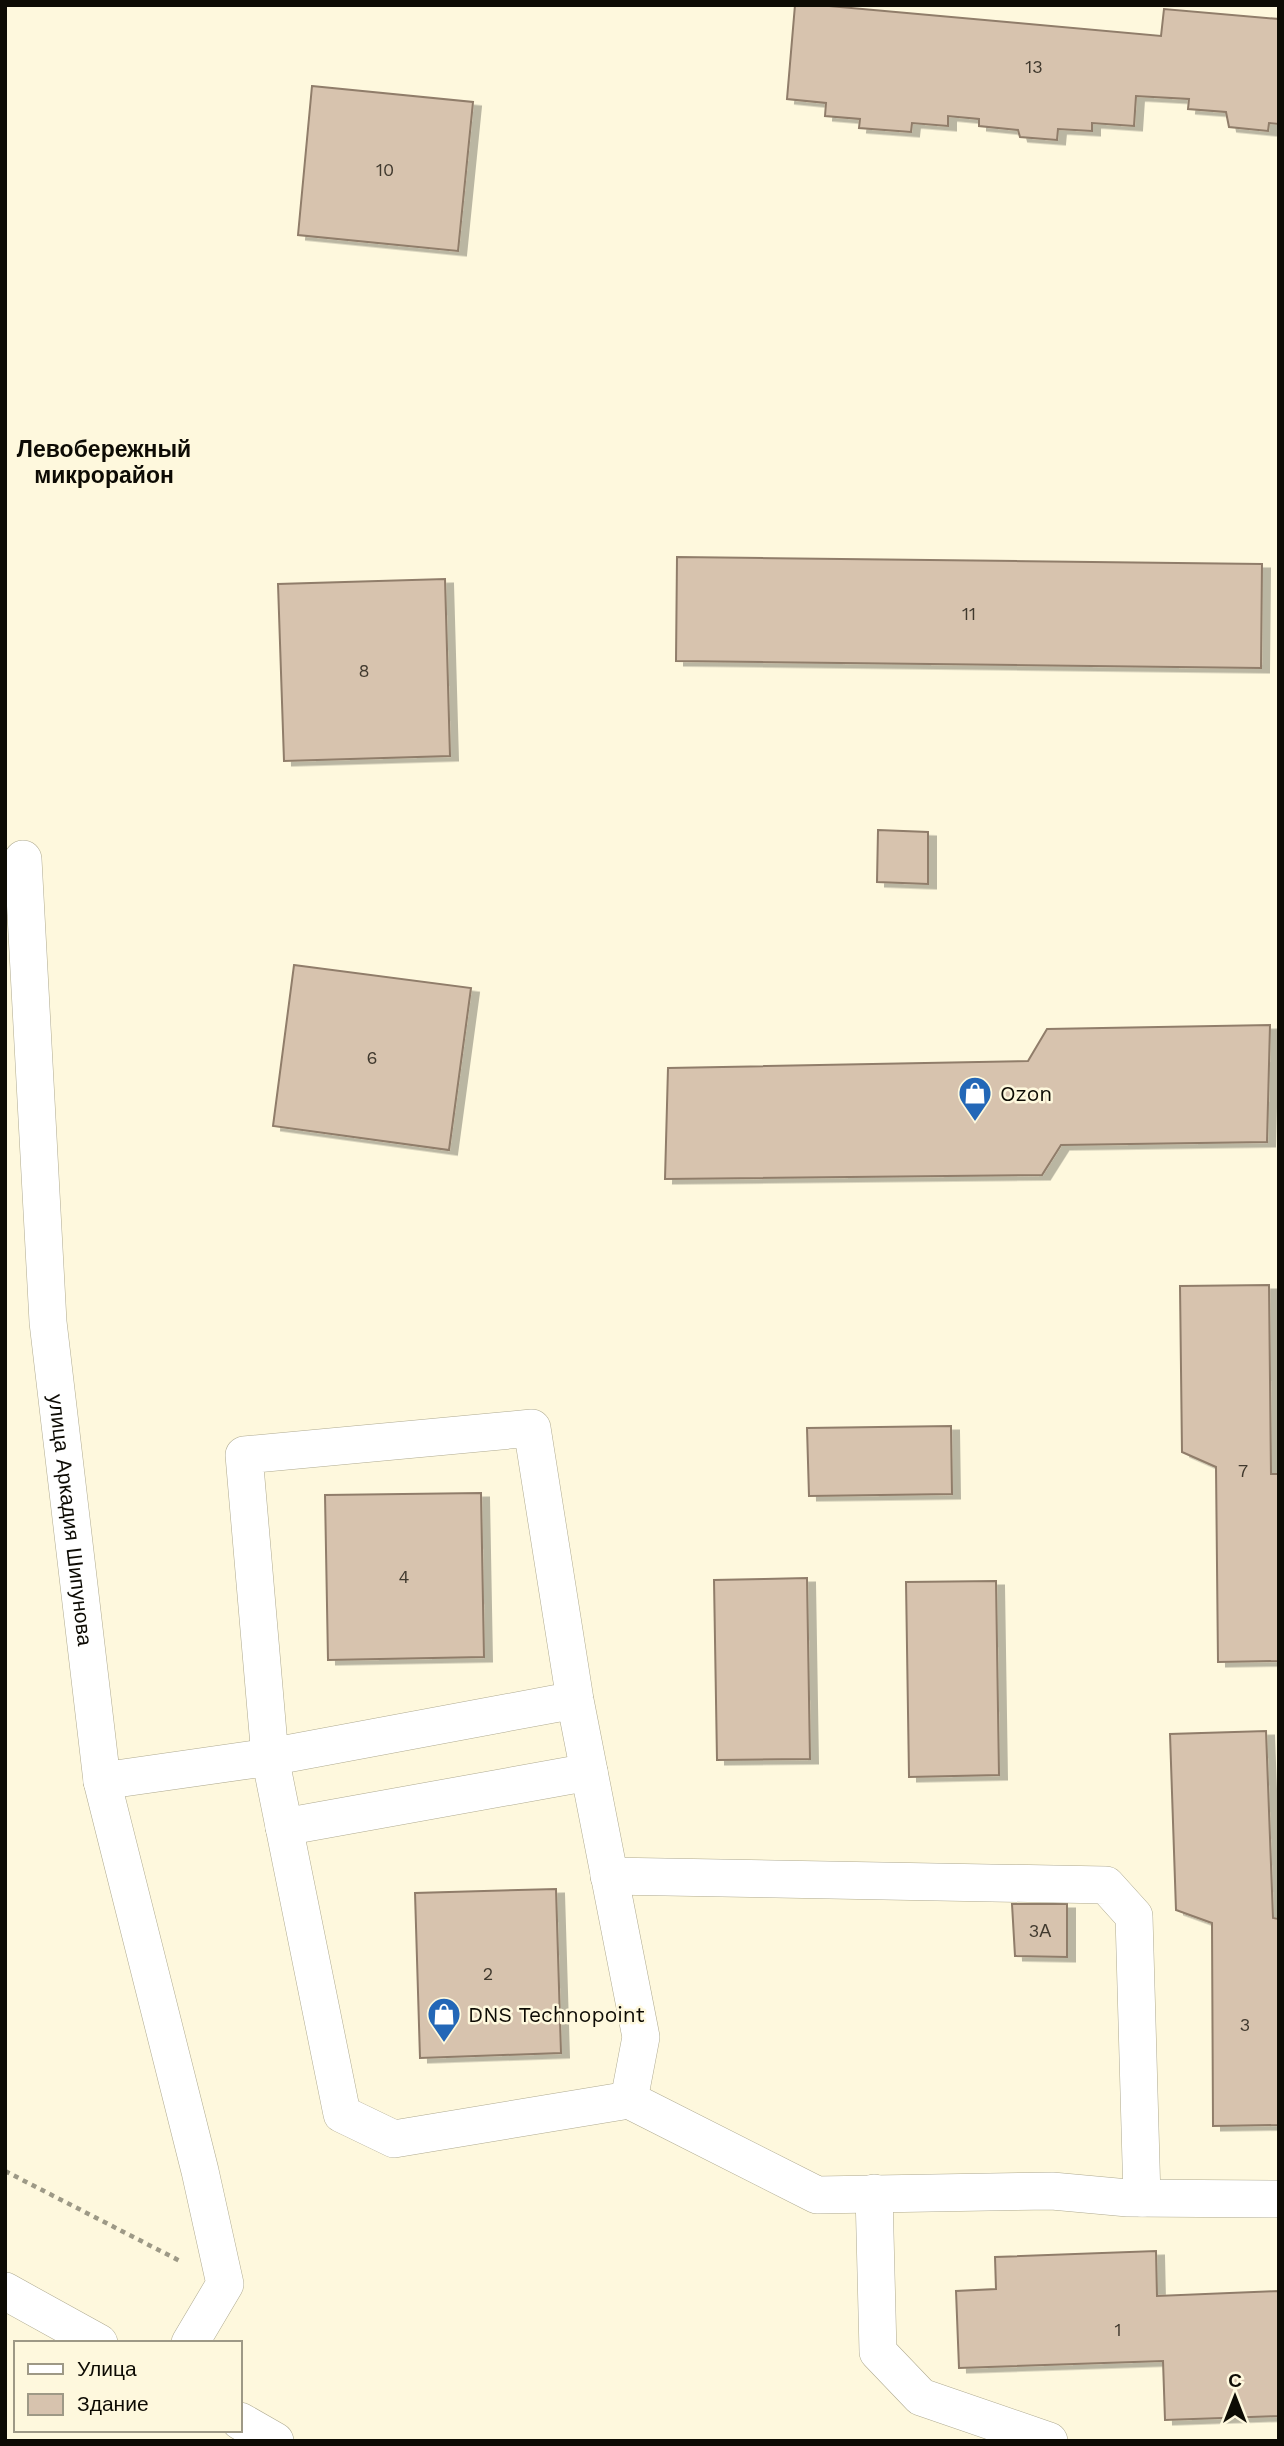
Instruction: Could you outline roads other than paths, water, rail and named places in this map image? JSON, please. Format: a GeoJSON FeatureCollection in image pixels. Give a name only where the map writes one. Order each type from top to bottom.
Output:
{"type":"FeatureCollection","features":[{"type":"Feature","properties":{"kind":"street","name":"улица Аркадия Шипунова"},"geometry":{"type":"LineString","coordinates":[[23,859],[48,1322],[102,1781],[200,2171],[225,2284],[191,2341]]}},
{"type":"Feature","properties":{"kind":"street"},"geometry":{"type":"LineString","coordinates":[[629,2100],[641,2037],[576,1700],[532,1428],[244,1455],[270,1757],[342,2114],[394,2139],[629,2100],[817,2194],[1052,2191],[1142,2198],[1279,2199]]}},
{"type":"Feature","properties":{"kind":"street"},"geometry":{"type":"LineString","coordinates":[[102,1781],[270,1757],[576,1700]]}},
{"type":"Feature","properties":{"kind":"street"},"geometry":{"type":"LineString","coordinates":[[284,1827],[590,1772]]}},
{"type":"Feature","properties":{"kind":"street"},"geometry":{"type":"LineString","coordinates":[[609,1876],[1106,1885],[1134,1916],[1142,2198]]}},
{"type":"Feature","properties":{"kind":"street"},"geometry":{"type":"LineString","coordinates":[[874,2193],[878,2352],[921,2397],[1049,2441]]}},
{"type":"Feature","properties":{"kind":"street"},"geometry":{"type":"LineString","coordinates":[[5,2291],[95,2341]]}},
{"type":"Feature","properties":{"kind":"street"},"geometry":{"type":"LineString","coordinates":[[242,2422],[275,2441]]}},
{"type":"Feature","properties":{"kind":"place","name":"Ozon"},"geometry":{"type":"Point","coordinates":[975,1123]}},
{"type":"Feature","properties":{"kind":"place","name":"DNS Technopoint"},"geometry":{"type":"Point","coordinates":[444,2044]}},
{"type":"Feature","properties":{"kind":"district","name":"Левобережный микрорайон"},"geometry":{"type":"Point","coordinates":[104,462]}}]}
